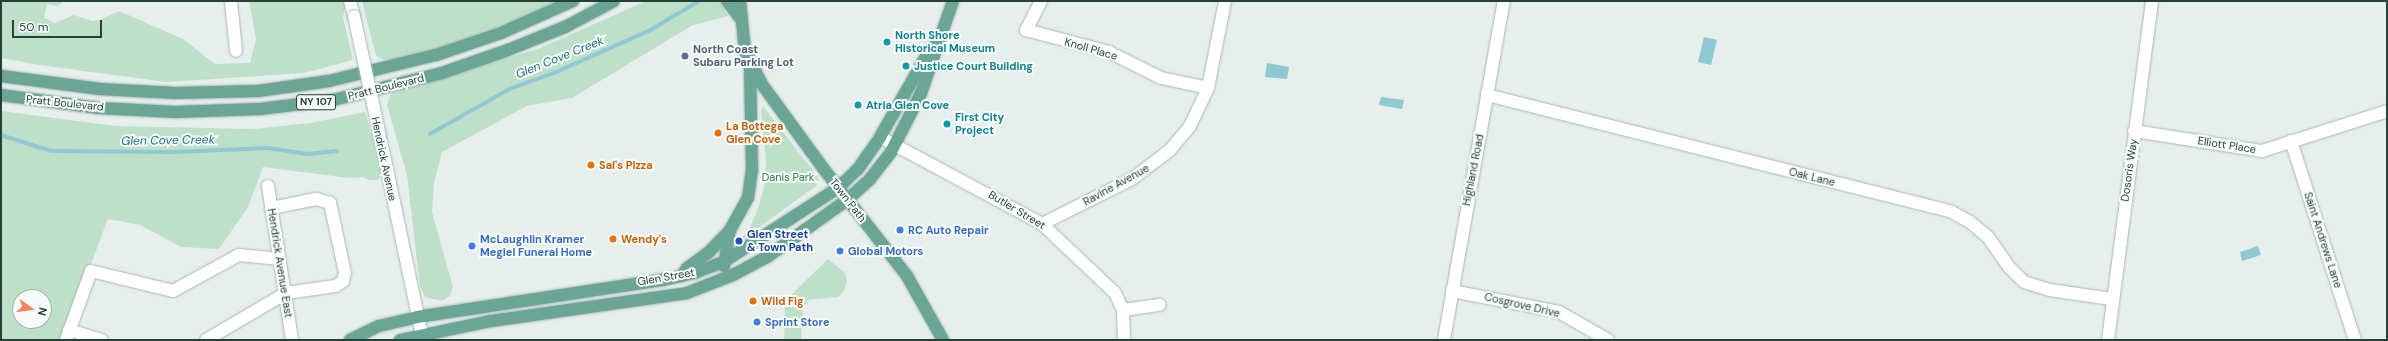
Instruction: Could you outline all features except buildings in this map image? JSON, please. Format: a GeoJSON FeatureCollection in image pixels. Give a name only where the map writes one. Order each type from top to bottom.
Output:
{"type":"FeatureCollection","features":[{"type":"Feature","properties":{"kind":"main road","name":"Pratt Boulevard"},"geometry":{"type":"LineString","coordinates":[[1,76],[100,89],[176,93],[266,90],[329,81],[436,55],[501,33],[573,1]]}},
{"type":"Feature","properties":{"kind":"main road","name":"Pratt Boulevard"},"geometry":{"type":"LineString","coordinates":[[1,95],[99,108],[175,112],[260,110],[333,100],[442,73],[486,58],[565,27],[614,1]]}},
{"type":"Feature","properties":{"kind":"main road"},"geometry":{"type":"LineString","coordinates":[[727,1],[739,17]]}},
{"type":"Feature","properties":{"kind":"main road","name":"Town Path"},"geometry":{"type":"LineString","coordinates":[[740,1],[739,17],[743,42],[750,62],[762,83],[847,200],[907,276],[943,340]]}},
{"type":"Feature","properties":{"kind":"main road","name":"Glen Street"},"geometry":{"type":"LineString","coordinates":[[400,340],[422,337],[491,321],[687,293],[723,279],[767,257],[847,200],[870,179],[895,145],[921,93],[936,44],[953,1]]}},
{"type":"Feature","properties":{"kind":"main road","name":"Glen Street"},"geometry":{"type":"LineString","coordinates":[[350,340],[379,326],[417,317],[681,276],[724,261],[838,188],[858,169],[880,137],[925,58],[936,44]]}},
{"type":"Feature","properties":{"kind":"main road","name":"Town Path"},"geometry":{"type":"LineString","coordinates":[[681,276],[687,268],[709,252],[730,230],[748,198],[752,171],[750,62]]}},
{"type":"Feature","properties":{"kind":"main road"},"geometry":{"type":"LineString","coordinates":[[723,279],[724,261],[730,230]]}},
{"type":"Feature","properties":{"kind":"main road"},"geometry":{"type":"LineString","coordinates":[[619,285],[622,302]]}},
{"type":"Feature","properties":{"kind":"street"},"geometry":{"type":"LineString","coordinates":[[231,1],[236,51]]}},
{"type":"Feature","properties":{"kind":"street","name":"Hendrick Avenue"},"geometry":{"type":"LineString","coordinates":[[350,1],[422,337]]}},
{"type":"Feature","properties":{"kind":"street","name":"Knoll Place"},"geometry":{"type":"LineString","coordinates":[[1041,1],[1026,30],[1109,52],[1161,78],[1208,88]]}},
{"type":"Feature","properties":{"kind":"street","name":"Ravine Avenue"},"geometry":{"type":"LineString","coordinates":[[1042,224],[1132,179],[1155,164],[1170,150],[1190,126],[1208,88],[1225,1]]}},
{"type":"Feature","properties":{"kind":"street","name":"Highland Road"},"geometry":{"type":"LineString","coordinates":[[1444,340],[1504,1]]}},
{"type":"Feature","properties":{"kind":"street","name":"Dosoris Way"},"geometry":{"type":"LineString","coordinates":[[2108,340],[2111,299],[2152,1]]}},
{"type":"Feature","properties":{"kind":"street","name":"Oak Lane"},"geometry":{"type":"LineString","coordinates":[[1487,95],[1952,212],[1988,237],[2009,267],[2024,282],[2050,290],[2111,299]]}},
{"type":"Feature","properties":{"kind":"street","name":"Elliott Place"},"geometry":{"type":"LineString","coordinates":[[2134,130],[2257,151],[2387,110]]}},
{"type":"Feature","properties":{"kind":"street","name":"Butler Street"},"geometry":{"type":"LineString","coordinates":[[880,137],[1042,224],[1110,285],[1124,310],[1124,340]]}},
{"type":"Feature","properties":{"kind":"street","name":"Saint Andrews Lane"},"geometry":{"type":"LineString","coordinates":[[2291,141],[2355,340]]}},
{"type":"Feature","properties":{"kind":"street","name":"Hendrick Avenue East"},"geometry":{"type":"LineString","coordinates":[[268,186],[286,293],[292,340]]}},
{"type":"Feature","properties":{"kind":"street"},"geometry":{"type":"LineString","coordinates":[[206,340],[286,293],[336,286],[343,281],[345,273],[330,203],[316,199],[271,208]]}},
{"type":"Feature","properties":{"kind":"street"},"geometry":{"type":"LineString","coordinates":[[102,340],[68,335],[91,271],[173,291],[239,255],[280,259]]}},
{"type":"Feature","properties":{"kind":"street","name":"Cosgrove Drive"},"geometry":{"type":"LineString","coordinates":[[1452,291],[1559,312],[1608,340]]}},
{"type":"Feature","properties":{"kind":"street"},"geometry":{"type":"LineString","coordinates":[[1124,310],[1160,305]]}},
{"type":"Feature","properties":{"kind":"green space"},"geometry":{"type":"Polygon","coordinates":[[[1,1],[64,1],[58,6],[47,4],[44,18],[55,23],[74,15],[92,21],[99,20],[119,11],[183,39],[215,64],[250,63],[256,39],[249,1],[347,1],[343,17],[353,60],[304,73],[166,82],[40,65],[1,58],[1,1]]]}},
{"type":"Feature","properties":{"kind":"green space"},"geometry":{"type":"Polygon","coordinates":[[[362,1],[559,1],[517,20],[453,43],[402,58],[385,60],[376,56],[362,1]]]}},
{"type":"Feature","properties":{"kind":"green space"},"geometry":{"type":"Polygon","coordinates":[[[646,1],[719,1],[728,16],[693,25],[572,98],[527,106],[442,152],[434,183],[432,212],[453,287],[450,296],[442,301],[425,297],[420,286],[407,175],[387,105],[390,95],[399,88],[538,49],[646,1]]]}},
{"type":"Feature","properties":{"kind":"green space","name":"Danis Park"},"geometry":{"type":"Polygon","coordinates":[[[763,106],[819,179],[816,186],[743,239],[742,237],[750,228],[764,187],[766,161],[761,110],[763,106]]]}},
{"type":"Feature","properties":{"kind":"green space"},"geometry":{"type":"Polygon","coordinates":[[[1,111],[116,126],[253,129],[310,123],[365,112],[382,167],[381,175],[378,180],[370,180],[363,177],[349,178],[263,167],[248,207],[219,249],[181,247],[140,225],[108,219],[62,340],[1,340],[1,111]]]}},
{"type":"Feature","properties":{"kind":"green space"},"geometry":{"type":"Polygon","coordinates":[[[828,259],[845,273],[847,282],[844,291],[838,297],[808,300],[803,307],[801,340],[784,340],[785,308],[793,293],[828,259]]]}},
{"type":"Feature","properties":{"kind":"water"},"geometry":{"type":"Polygon","coordinates":[[[1704,37],[1717,40],[1711,65],[1698,62],[1704,37]]]}},
{"type":"Feature","properties":{"kind":"water"},"geometry":{"type":"Polygon","coordinates":[[[1267,63],[1289,67],[1287,79],[1265,77],[1267,63]]]}},
{"type":"Feature","properties":{"kind":"water"},"geometry":{"type":"Polygon","coordinates":[[[1381,97],[1404,100],[1402,109],[1379,105],[1381,97]]]}},
{"type":"Feature","properties":{"kind":"water"},"geometry":{"type":"Polygon","coordinates":[[[2258,246],[2261,255],[2242,261],[2240,252],[2258,246]]]}},
{"type":"Feature","properties":{"kind":"waterway","name":"Glen Cove Creek"},"geometry":{"type":"LineString","coordinates":[[430,134],[510,89],[554,73],[649,31],[699,1]]}},
{"type":"Feature","properties":{"kind":"waterway","name":"Glen Cove Creek"},"geometry":{"type":"LineString","coordinates":[[1,135],[51,151],[175,152],[268,148],[308,154],[337,151]]}},
{"type":"Feature","properties":{"kind":"place","name":"North Shore Historical Museum"},"geometry":{"type":"Point","coordinates":[887,42]}},
{"type":"Feature","properties":{"kind":"place","name":"North Coast Subaru Parking Lot"},"geometry":{"type":"Point","coordinates":[685,56]}},
{"type":"Feature","properties":{"kind":"place","name":"Justice Court Building"},"geometry":{"type":"Point","coordinates":[906,66]}},
{"type":"Feature","properties":{"kind":"place","name":"Atria Glen Cove"},"geometry":{"type":"Point","coordinates":[858,105]}},
{"type":"Feature","properties":{"kind":"place","name":"First City Project"},"geometry":{"type":"Point","coordinates":[947,124]}},
{"type":"Feature","properties":{"kind":"place","name":"La Bottega Glen Cove"},"geometry":{"type":"Point","coordinates":[718,133]}},
{"type":"Feature","properties":{"kind":"place","name":"Sal's Pizza"},"geometry":{"type":"Point","coordinates":[591,165]}},
{"type":"Feature","properties":{"kind":"place","name":"RC Auto Repair"},"geometry":{"type":"Point","coordinates":[900,230]}},
{"type":"Feature","properties":{"kind":"place","name":"Wendy's"},"geometry":{"type":"Point","coordinates":[613,239]}},
{"type":"Feature","properties":{"kind":"place","name":"Glen Street & Town Path"},"geometry":{"type":"Point","coordinates":[739,241]}},
{"type":"Feature","properties":{"kind":"place","name":"McLaughlin Kramer Megiel Funeral Home"},"geometry":{"type":"Point","coordinates":[472,246]}},
{"type":"Feature","properties":{"kind":"place","name":"Global Motors"},"geometry":{"type":"Point","coordinates":[840,251]}},
{"type":"Feature","properties":{"kind":"place","name":"Wild Fig"},"geometry":{"type":"Point","coordinates":[753,301]}},
{"type":"Feature","properties":{"kind":"place","name":"Sprint Store"},"geometry":{"type":"Point","coordinates":[757,322]}}]}
